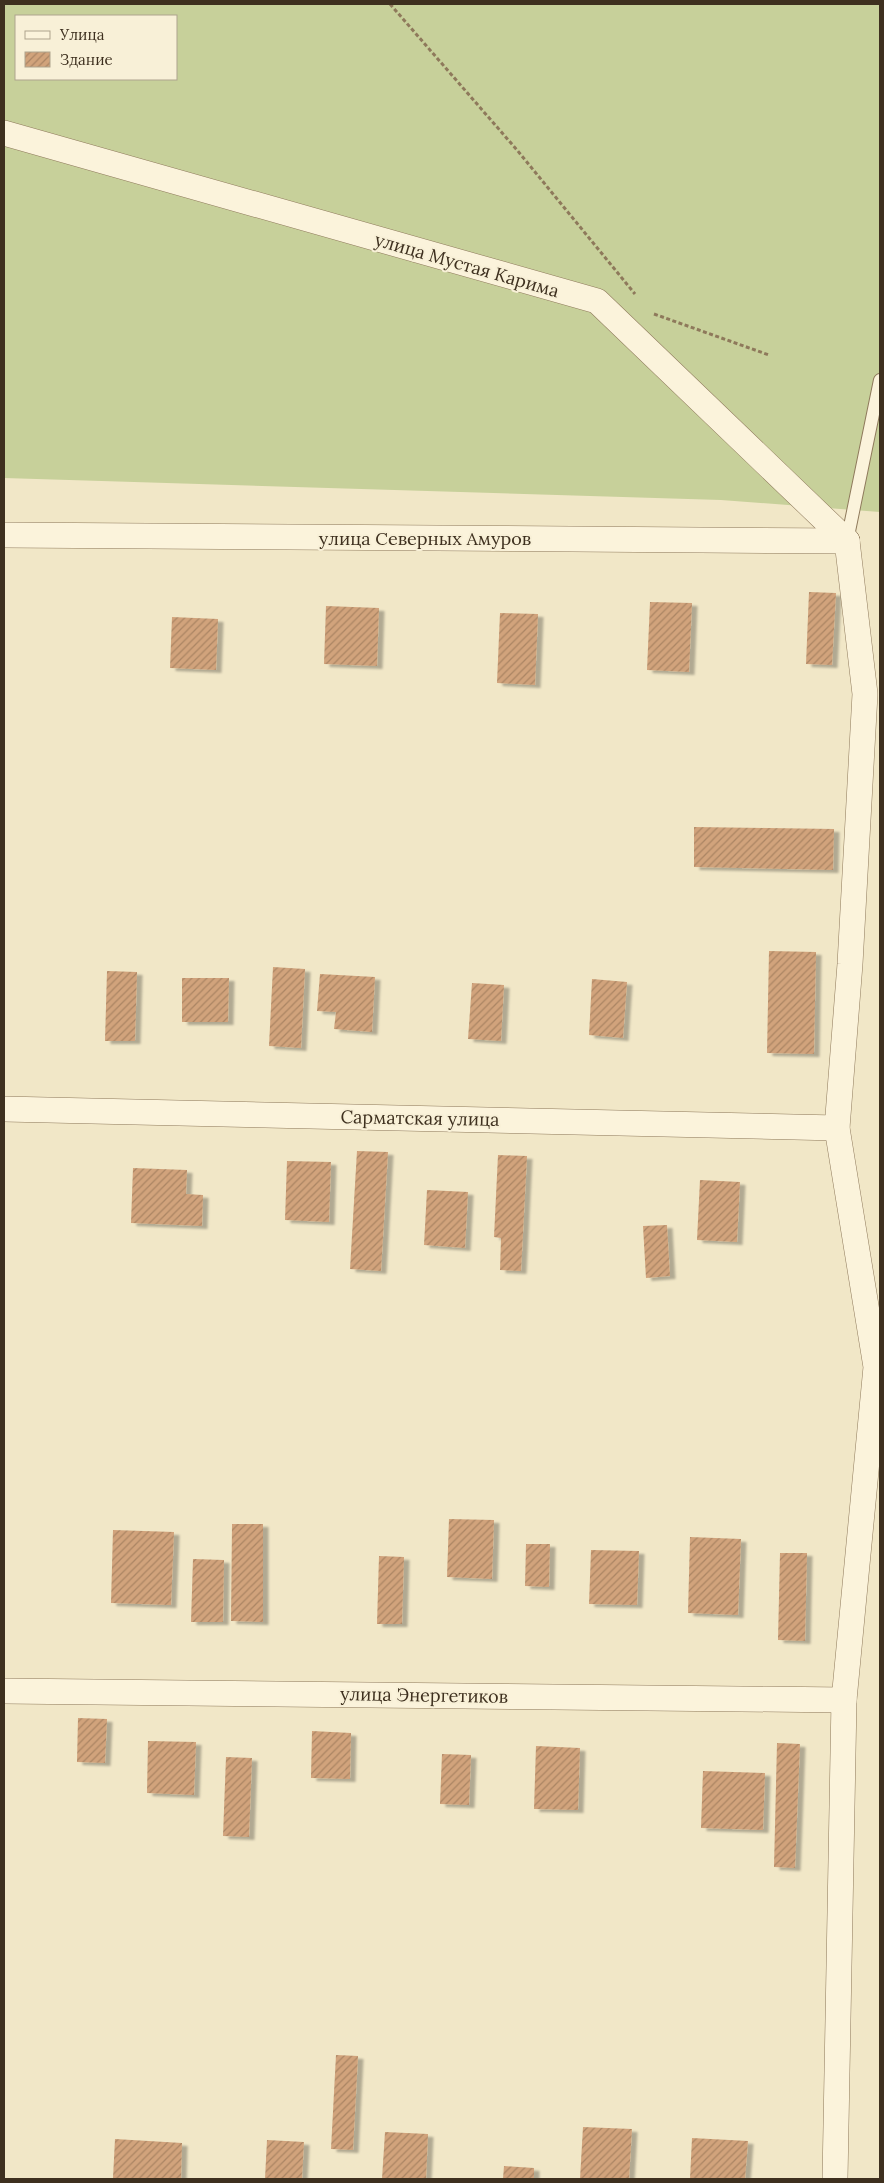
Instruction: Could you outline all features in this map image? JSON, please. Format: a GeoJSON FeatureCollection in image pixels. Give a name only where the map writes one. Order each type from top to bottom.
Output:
{"type":"FeatureCollection","features":[{"type":"Feature","properties":{"kind":"street","name":"улица Мустая Карима"},"geometry":{"type":"LineString","coordinates":[[4,133],[597,301],[847,541]]}},
{"type":"Feature","properties":{"kind":"street","name":"улица Северных Амуров"},"geometry":{"type":"LineString","coordinates":[[4,535],[847,541]]}},
{"type":"Feature","properties":{"kind":"street"},"geometry":{"type":"LineString","coordinates":[[835,2179],[844,1700],[876,1367],[837,1128],[850,964],[865,694],[847,541]]}},
{"type":"Feature","properties":{"kind":"street","name":"Сарматская улица"},"geometry":{"type":"LineString","coordinates":[[4,1109],[837,1128]]}},
{"type":"Feature","properties":{"kind":"street","name":"улица Энергетиков"},"geometry":{"type":"LineString","coordinates":[[4,1691],[844,1700]]}},
{"type":"Feature","properties":{"kind":"lane"},"geometry":{"type":"LineString","coordinates":[[847,541],[880,380]]}},
{"type":"Feature","properties":{"kind":"path"},"geometry":{"type":"LineString","coordinates":[[390,4],[517,150],[638,298]]}},
{"type":"Feature","properties":{"kind":"path"},"geometry":{"type":"LineString","coordinates":[[650,313],[769,355]]}},
{"type":"Feature","properties":{"kind":"green space"},"geometry":{"type":"Polygon","coordinates":[[[4,4],[880,4],[880,512],[721,500],[4,478],[4,4]]]}},
{"type":"Feature","properties":{"kind":"building"},"geometry":{"type":"Polygon","coordinates":[[[809,592],[836,593],[832,665],[806,664],[809,592]]]}},
{"type":"Feature","properties":{"kind":"building"},"geometry":{"type":"Polygon","coordinates":[[[650,602],[692,603],[689,672],[647,670],[650,602]]]}},
{"type":"Feature","properties":{"kind":"building"},"geometry":{"type":"Polygon","coordinates":[[[326,606],[379,608],[377,666],[324,664],[326,606]]]}},
{"type":"Feature","properties":{"kind":"building"},"geometry":{"type":"Polygon","coordinates":[[[500,613],[538,614],[535,685],[497,683],[500,613]]]}},
{"type":"Feature","properties":{"kind":"building"},"geometry":{"type":"Polygon","coordinates":[[[172,617],[218,619],[216,670],[170,668],[172,617]]]}},
{"type":"Feature","properties":{"kind":"building"},"geometry":{"type":"Polygon","coordinates":[[[694,827],[834,829],[833,870],[694,867],[694,827]]]}},
{"type":"Feature","properties":{"kind":"building"},"geometry":{"type":"Polygon","coordinates":[[[769,951],[816,952],[814,1054],[767,1053],[769,951]]]}},
{"type":"Feature","properties":{"kind":"building"},"geometry":{"type":"Polygon","coordinates":[[[273,967],[305,969],[301,1048],[269,1046],[273,967]]]}},
{"type":"Feature","properties":{"kind":"building"},"geometry":{"type":"Polygon","coordinates":[[[107,971],[137,972],[135,1041],[105,1041],[107,971]]]}},
{"type":"Feature","properties":{"kind":"building"},"geometry":{"type":"Polygon","coordinates":[[[320,974],[375,977],[372,1032],[334,1029],[336,1012],[317,1011],[320,974]]]}},
{"type":"Feature","properties":{"kind":"building"},"geometry":{"type":"Polygon","coordinates":[[[182,978],[229,978],[228,1022],[182,1022],[182,978]]]}},
{"type":"Feature","properties":{"kind":"building"},"geometry":{"type":"Polygon","coordinates":[[[592,979],[627,982],[623,1038],[589,1035],[592,979]]]}},
{"type":"Feature","properties":{"kind":"building"},"geometry":{"type":"Polygon","coordinates":[[[472,983],[504,985],[501,1041],[468,1039],[472,983]]]}},
{"type":"Feature","properties":{"kind":"building"},"geometry":{"type":"Polygon","coordinates":[[[357,1151],[388,1152],[381,1271],[350,1269],[357,1151]]]}},
{"type":"Feature","properties":{"kind":"building"},"geometry":{"type":"Polygon","coordinates":[[[498,1155],[527,1156],[521,1271],[500,1270],[501,1238],[494,1237],[498,1155]]]}},
{"type":"Feature","properties":{"kind":"building"},"geometry":{"type":"Polygon","coordinates":[[[287,1161],[331,1162],[329,1222],[285,1220],[287,1161]]]}},
{"type":"Feature","properties":{"kind":"building"},"geometry":{"type":"Polygon","coordinates":[[[133,1168],[187,1170],[186,1194],[203,1195],[202,1226],[131,1223],[133,1168]]]}},
{"type":"Feature","properties":{"kind":"building"},"geometry":{"type":"Polygon","coordinates":[[[700,1180],[740,1182],[737,1242],[697,1240],[700,1180]]]}},
{"type":"Feature","properties":{"kind":"building"},"geometry":{"type":"Polygon","coordinates":[[[427,1190],[468,1192],[465,1248],[424,1245],[427,1190]]]}},
{"type":"Feature","properties":{"kind":"building"},"geometry":{"type":"Polygon","coordinates":[[[667,1225],[670,1276],[646,1278],[643,1226],[667,1225]]]}},
{"type":"Feature","properties":{"kind":"building"},"geometry":{"type":"Polygon","coordinates":[[[449,1519],[494,1520],[492,1579],[447,1577],[449,1519]]]}},
{"type":"Feature","properties":{"kind":"building"},"geometry":{"type":"Polygon","coordinates":[[[232,1524],[263,1524],[263,1622],[231,1621],[232,1524]]]}},
{"type":"Feature","properties":{"kind":"building"},"geometry":{"type":"Polygon","coordinates":[[[113,1530],[174,1532],[171,1605],[111,1603],[113,1530]]]}},
{"type":"Feature","properties":{"kind":"building"},"geometry":{"type":"Polygon","coordinates":[[[690,1537],[741,1539],[738,1615],[688,1613],[690,1537]]]}},
{"type":"Feature","properties":{"kind":"building"},"geometry":{"type":"Polygon","coordinates":[[[526,1544],[550,1544],[549,1587],[525,1586],[526,1544]]]}},
{"type":"Feature","properties":{"kind":"building"},"geometry":{"type":"Polygon","coordinates":[[[591,1550],[639,1551],[637,1605],[589,1604],[591,1550]]]}},
{"type":"Feature","properties":{"kind":"building"},"geometry":{"type":"Polygon","coordinates":[[[780,1553],[807,1553],[805,1641],[778,1640],[780,1553]]]}},
{"type":"Feature","properties":{"kind":"building"},"geometry":{"type":"Polygon","coordinates":[[[379,1556],[404,1557],[402,1624],[377,1624],[379,1556]]]}},
{"type":"Feature","properties":{"kind":"building"},"geometry":{"type":"Polygon","coordinates":[[[193,1559],[224,1560],[223,1622],[191,1622],[193,1559]]]}},
{"type":"Feature","properties":{"kind":"building"},"geometry":{"type":"Polygon","coordinates":[[[78,1718],[107,1719],[105,1763],[77,1762],[78,1718]]]}},
{"type":"Feature","properties":{"kind":"building"},"geometry":{"type":"Polygon","coordinates":[[[312,1731],[351,1733],[350,1779],[311,1778],[312,1731]]]}},
{"type":"Feature","properties":{"kind":"building"},"geometry":{"type":"Polygon","coordinates":[[[148,1741],[196,1742],[194,1795],[147,1793],[148,1741]]]}},
{"type":"Feature","properties":{"kind":"building"},"geometry":{"type":"Polygon","coordinates":[[[777,1743],[800,1744],[795,1868],[774,1867],[777,1743]]]}},
{"type":"Feature","properties":{"kind":"building"},"geometry":{"type":"Polygon","coordinates":[[[536,1746],[580,1748],[578,1810],[534,1809],[536,1746]]]}},
{"type":"Feature","properties":{"kind":"building"},"geometry":{"type":"Polygon","coordinates":[[[442,1754],[471,1755],[469,1805],[440,1804],[442,1754]]]}},
{"type":"Feature","properties":{"kind":"building"},"geometry":{"type":"Polygon","coordinates":[[[226,1757],[252,1758],[249,1837],[223,1836],[226,1757]]]}},
{"type":"Feature","properties":{"kind":"building"},"geometry":{"type":"Polygon","coordinates":[[[703,1771],[765,1773],[763,1830],[701,1828],[703,1771]]]}},
{"type":"Feature","properties":{"kind":"building"},"geometry":{"type":"Polygon","coordinates":[[[336,2055],[358,2056],[353,2150],[331,2149],[336,2055]]]}},
{"type":"Feature","properties":{"kind":"building"},"geometry":{"type":"Polygon","coordinates":[[[583,2127],[632,2129],[629,2179],[580,2179],[583,2127]]]}},
{"type":"Feature","properties":{"kind":"building"},"geometry":{"type":"Polygon","coordinates":[[[385,2132],[428,2134],[426,2179],[382,2179],[385,2132]]]}},
{"type":"Feature","properties":{"kind":"building"},"geometry":{"type":"Polygon","coordinates":[[[692,2138],[748,2141],[745,2179],[690,2179],[692,2138]]]}},
{"type":"Feature","properties":{"kind":"building"},"geometry":{"type":"Polygon","coordinates":[[[115,2139],[182,2143],[181,2179],[113,2178],[115,2139]]]}},
{"type":"Feature","properties":{"kind":"building"},"geometry":{"type":"Polygon","coordinates":[[[267,2140],[304,2142],[302,2179],[265,2179],[267,2140]]]}},
{"type":"Feature","properties":{"kind":"building"},"geometry":{"type":"Polygon","coordinates":[[[504,2166],[534,2168],[534,2179],[503,2179],[504,2166]]]}}]}
